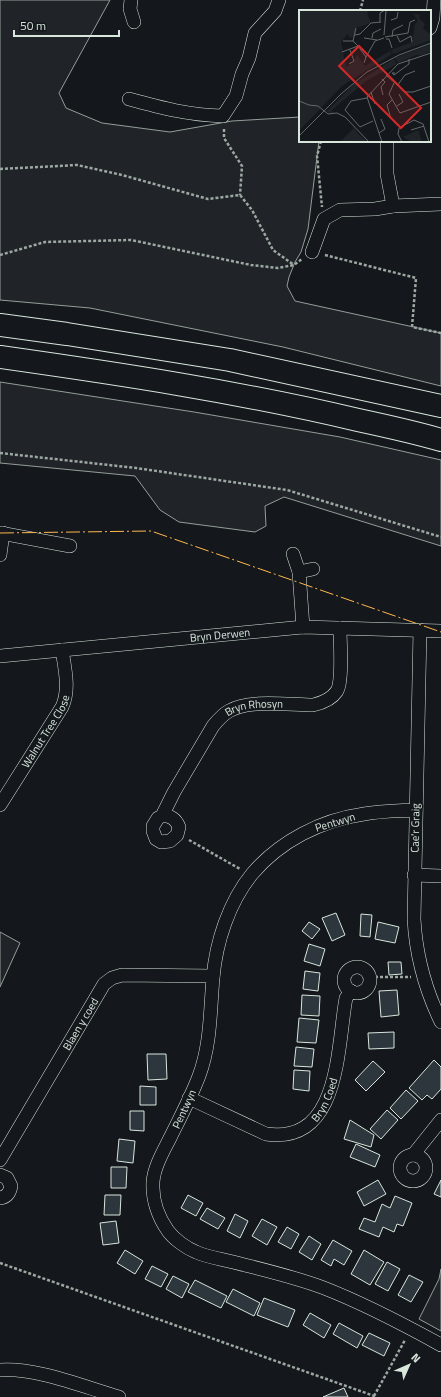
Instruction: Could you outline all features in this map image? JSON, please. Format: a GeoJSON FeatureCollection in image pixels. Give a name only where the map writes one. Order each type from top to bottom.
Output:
{"type":"FeatureCollection","features":[{"type":"Feature","properties":{"kind":"highway"},"geometry":{"type":"LineString","coordinates":[[0,325],[230,360],[441,406]]}},
{"type":"Feature","properties":{"kind":"highway"},"geometry":{"type":"LineString","coordinates":[[0,357],[149,378],[245,395],[330,413],[441,440]]}},
{"type":"Feature","properties":{"kind":"street"},"geometry":{"type":"LineString","coordinates":[[131,0],[130,9],[134,22]]}},
{"type":"Feature","properties":{"kind":"street"},"geometry":{"type":"LineString","coordinates":[[129,99],[179,113],[201,116],[223,116],[236,96],[242,74],[254,59],[255,33],[275,11],[279,0]]}},
{"type":"Feature","properties":{"kind":"street"},"geometry":{"type":"LineString","coordinates":[[431,25],[434,0]]}},
{"type":"Feature","properties":{"kind":"street"},"geometry":{"type":"LineString","coordinates":[[387,142],[387,174],[393,206]]}},
{"type":"Feature","properties":{"kind":"street"},"geometry":{"type":"LineString","coordinates":[[312,252],[324,219],[340,210],[441,204]]}},
{"type":"Feature","properties":{"kind":"street"},"geometry":{"type":"LineString","coordinates":[[0,555],[2,533],[70,546]]}},
{"type":"Feature","properties":{"kind":"street"},"geometry":{"type":"LineString","coordinates":[[293,554],[298,572],[303,628]]}},
{"type":"Feature","properties":{"kind":"street"},"geometry":{"type":"LineString","coordinates":[[298,572],[313,569]]}},
{"type":"Feature","properties":{"kind":"street","name":"Bryn Derwen"},"geometry":{"type":"LineString","coordinates":[[0,656],[303,628],[441,631]]}},
{"type":"Feature","properties":{"kind":"street","name":"Bryn Rhosyn"},"geometry":{"type":"LineString","coordinates":[[178,833],[170,842],[161,842],[156,839],[153,826],[158,818],[162,816],[174,792],[213,726],[229,710],[242,705],[313,705],[320,704],[330,698],[337,691],[340,681],[340,628]]}},
{"type":"Feature","properties":{"kind":"street","name":"Cae'r Graig"},"geometry":{"type":"LineString","coordinates":[[420,630],[414,933],[417,953],[428,994],[441,1022]]}},
{"type":"Feature","properties":{"kind":"street","name":"Walnut Tree Close"},"geometry":{"type":"LineString","coordinates":[[0,805],[65,701],[66,685],[62,650]]}},
{"type":"Feature","properties":{"kind":"street","name":"Pentwyn"},"geometry":{"type":"LineString","coordinates":[[416,810],[361,814],[323,824],[300,835],[280,848],[251,876],[236,900],[220,937],[213,976],[209,1040],[200,1075],[160,1159],[153,1181],[156,1207],[169,1232],[195,1252],[302,1280],[354,1301],[441,1345]]}},
{"type":"Feature","properties":{"kind":"street"},"geometry":{"type":"LineString","coordinates":[[162,816],[174,819],[179,827],[178,833]]}},
{"type":"Feature","properties":{"kind":"street"},"geometry":{"type":"LineString","coordinates":[[414,875],[441,876]]}},
{"type":"Feature","properties":{"kind":"street"},"geometry":{"type":"LineString","coordinates":[[353,966],[366,970],[370,977],[369,985],[363,992],[355,993],[347,989],[343,980],[349,968],[353,966]]}},
{"type":"Feature","properties":{"kind":"street","name":"Blaen y coed"},"geometry":{"type":"LineString","coordinates":[[0,1160],[104,984],[112,978],[122,975],[213,976]]}},
{"type":"Feature","properties":{"kind":"street","name":"Bryn Coed"},"geometry":{"type":"LineString","coordinates":[[190,1098],[266,1134],[289,1134],[304,1127],[318,1116],[330,1093],[337,1062],[346,998],[351,991]]}},
{"type":"Feature","properties":{"kind":"street"},"geometry":{"type":"LineString","coordinates":[[413,1155],[441,1120]]}},
{"type":"Feature","properties":{"kind":"street"},"geometry":{"type":"LineString","coordinates":[[0,1175],[7,1178],[11,1186],[6,1196],[0,1198]]}},
{"type":"Feature","properties":{"kind":"street"},"geometry":{"type":"LineString","coordinates":[[0,1370],[24,1371],[42,1374],[118,1397]]}},
{"type":"Feature","properties":{"kind":"path"},"geometry":{"type":"LineString","coordinates":[[360,10],[363,0]]}},
{"type":"Feature","properties":{"kind":"path"},"geometry":{"type":"LineString","coordinates":[[223,116],[224,138],[242,166],[240,195],[252,210],[273,250],[294,265]]}},
{"type":"Feature","properties":{"kind":"path"},"geometry":{"type":"LineString","coordinates":[[321,142],[316,156],[324,219]]}},
{"type":"Feature","properties":{"kind":"path"},"geometry":{"type":"LineString","coordinates":[[0,169],[77,165],[122,175],[208,199],[240,195]]}},
{"type":"Feature","properties":{"kind":"path"},"geometry":{"type":"LineString","coordinates":[[0,255],[45,242],[131,240],[251,265],[278,268],[294,265],[312,252],[416,278],[412,327],[441,333]]}},
{"type":"Feature","properties":{"kind":"path"},"geometry":{"type":"LineString","coordinates":[[0,452],[136,468],[286,490],[441,537]]}},
{"type":"Feature","properties":{"kind":"path"},"geometry":{"type":"LineString","coordinates":[[178,833],[251,876]]}},
{"type":"Feature","properties":{"kind":"path"},"geometry":{"type":"LineString","coordinates":[[370,977],[423,976]]}},
{"type":"Feature","properties":{"kind":"path"},"geometry":{"type":"LineString","coordinates":[[0,1263],[376,1396],[411,1329]]}},
{"type":"Feature","properties":{"kind":"shaded area"},"geometry":{"type":"Polygon","coordinates":[[[0,0],[110,0],[59,93],[66,108],[102,123],[170,132],[232,121],[299,117],[299,142],[319,142],[308,229],[301,252],[295,262],[287,286],[295,301],[441,333],[441,386],[283,347],[90,308],[0,300],[0,0]]]}},
{"type":"Feature","properties":{"kind":"shaded area"},"geometry":{"type":"Polygon","coordinates":[[[0,382],[194,412],[340,437],[441,460],[441,546],[284,497],[265,506],[266,526],[255,532],[179,522],[160,510],[135,476],[0,463],[0,382]]]}},
{"type":"Feature","properties":{"kind":"shaded area"},"geometry":{"type":"Polygon","coordinates":[[[0,932],[20,943],[0,987],[0,932]]]}},
{"type":"Feature","properties":{"kind":"shaded area"},"geometry":{"type":"Polygon","coordinates":[[[441,1269],[441,1331],[419,1319],[439,1279],[441,1269]]]}},
{"type":"Feature","properties":{"kind":"building"},"geometry":{"type":"Polygon","coordinates":[[[336,913],[345,935],[332,941],[322,918],[336,913]]]}},
{"type":"Feature","properties":{"kind":"building"},"geometry":{"type":"Polygon","coordinates":[[[361,914],[372,915],[370,937],[360,936],[361,914]]]}},
{"type":"Feature","properties":{"kind":"building"},"geometry":{"type":"Polygon","coordinates":[[[309,922],[320,929],[312,939],[302,931],[309,922]]]}},
{"type":"Feature","properties":{"kind":"building"},"geometry":{"type":"Polygon","coordinates":[[[378,922],[399,927],[395,943],[375,939],[378,922]]]}},
{"type":"Feature","properties":{"kind":"building"},"geometry":{"type":"Polygon","coordinates":[[[309,944],[325,949],[320,966],[304,961],[309,944]]]}},
{"type":"Feature","properties":{"kind":"building"},"geometry":{"type":"Polygon","coordinates":[[[388,962],[401,962],[402,974],[389,975],[388,962]]]}},
{"type":"Feature","properties":{"kind":"building"},"geometry":{"type":"Polygon","coordinates":[[[305,971],[320,973],[318,991],[303,989],[305,971]]]}},
{"type":"Feature","properties":{"kind":"building"},"geometry":{"type":"Polygon","coordinates":[[[397,990],[399,1015],[381,1017],[379,991],[397,990]]]}},
{"type":"Feature","properties":{"kind":"building"},"geometry":{"type":"Polygon","coordinates":[[[302,995],[320,996],[319,1016],[301,1015],[302,995]]]}},
{"type":"Feature","properties":{"kind":"building"},"geometry":{"type":"Polygon","coordinates":[[[299,1018],[319,1020],[316,1043],[297,1042],[299,1018]]]}},
{"type":"Feature","properties":{"kind":"building"},"geometry":{"type":"Polygon","coordinates":[[[394,1032],[394,1048],[369,1049],[368,1033],[394,1032]]]}},
{"type":"Feature","properties":{"kind":"building"},"geometry":{"type":"Polygon","coordinates":[[[296,1047],[314,1049],[312,1067],[294,1066],[296,1047]]]}},
{"type":"Feature","properties":{"kind":"building"},"geometry":{"type":"Polygon","coordinates":[[[147,1054],[166,1054],[167,1079],[148,1080],[147,1054]]]}},
{"type":"Feature","properties":{"kind":"building"},"geometry":{"type":"Polygon","coordinates":[[[434,1060],[441,1067],[441,1089],[432,1099],[427,1095],[422,1100],[409,1088],[434,1060]]]}},
{"type":"Feature","properties":{"kind":"building"},"geometry":{"type":"Polygon","coordinates":[[[373,1061],[385,1072],[366,1091],[355,1080],[373,1061]]]}},
{"type":"Feature","properties":{"kind":"building"},"geometry":{"type":"Polygon","coordinates":[[[294,1070],[310,1071],[309,1091],[293,1089],[294,1070]]]}},
{"type":"Feature","properties":{"kind":"building"},"geometry":{"type":"Polygon","coordinates":[[[140,1086],[156,1087],[156,1105],[140,1105],[140,1086]]]}},
{"type":"Feature","properties":{"kind":"building"},"geometry":{"type":"Polygon","coordinates":[[[406,1090],[418,1101],[401,1119],[390,1108],[406,1090]]]}},
{"type":"Feature","properties":{"kind":"building"},"geometry":{"type":"Polygon","coordinates":[[[387,1110],[398,1120],[381,1139],[370,1129],[387,1110]]]}},
{"type":"Feature","properties":{"kind":"building"},"geometry":{"type":"Polygon","coordinates":[[[130,1111],[144,1111],[144,1131],[130,1130],[130,1111]]]}},
{"type":"Feature","properties":{"kind":"building"},"geometry":{"type":"Polygon","coordinates":[[[350,1120],[374,1135],[371,1147],[344,1139],[350,1120]]]}},
{"type":"Feature","properties":{"kind":"building"},"geometry":{"type":"Polygon","coordinates":[[[119,1139],[135,1141],[133,1163],[117,1161],[119,1139]]]}},
{"type":"Feature","properties":{"kind":"building"},"geometry":{"type":"Polygon","coordinates":[[[356,1144],[380,1155],[375,1167],[350,1157],[356,1144]]]}},
{"type":"Feature","properties":{"kind":"building"},"geometry":{"type":"Polygon","coordinates":[[[111,1167],[127,1167],[126,1188],[111,1188],[111,1167]]]}},
{"type":"Feature","properties":{"kind":"building"},"geometry":{"type":"Polygon","coordinates":[[[378,1180],[386,1194],[364,1206],[357,1192],[378,1180]]]}},
{"type":"Feature","properties":{"kind":"building"},"geometry":{"type":"Polygon","coordinates":[[[441,1180],[441,1197],[434,1194],[441,1180]]]}},
{"type":"Feature","properties":{"kind":"building"},"geometry":{"type":"Polygon","coordinates":[[[105,1195],[121,1195],[120,1215],[104,1215],[105,1195]]]}},
{"type":"Feature","properties":{"kind":"building"},"geometry":{"type":"Polygon","coordinates":[[[188,1195],[203,1203],[196,1216],[181,1208],[188,1195]]]}},
{"type":"Feature","properties":{"kind":"building"},"geometry":{"type":"Polygon","coordinates":[[[395,1196],[412,1203],[403,1226],[397,1224],[394,1232],[383,1227],[379,1237],[359,1229],[364,1218],[375,1222],[382,1204],[390,1208],[395,1196]]]}},
{"type":"Feature","properties":{"kind":"building"},"geometry":{"type":"Polygon","coordinates":[[[207,1208],[225,1218],[218,1229],[200,1219],[207,1208]]]}},
{"type":"Feature","properties":{"kind":"building"},"geometry":{"type":"Polygon","coordinates":[[[235,1214],[248,1221],[240,1238],[227,1231],[235,1214]]]}},
{"type":"Feature","properties":{"kind":"building"},"geometry":{"type":"Polygon","coordinates":[[[262,1219],[277,1227],[267,1245],[252,1236],[262,1219]]]}},
{"type":"Feature","properties":{"kind":"building"},"geometry":{"type":"Polygon","coordinates":[[[116,1221],[119,1243],[103,1245],[100,1223],[116,1221]]]}},
{"type":"Feature","properties":{"kind":"building"},"geometry":{"type":"Polygon","coordinates":[[[287,1227],[299,1234],[291,1249],[278,1242],[287,1227]]]}},
{"type":"Feature","properties":{"kind":"building"},"geometry":{"type":"Polygon","coordinates":[[[309,1236],[321,1244],[312,1260],[299,1252],[309,1236]]]}},
{"type":"Feature","properties":{"kind":"building"},"geometry":{"type":"Polygon","coordinates":[[[333,1240],[352,1251],[344,1265],[334,1259],[331,1266],[321,1260],[333,1240]]]}},
{"type":"Feature","properties":{"kind":"building"},"geometry":{"type":"Polygon","coordinates":[[[125,1250],[143,1261],[135,1274],[117,1263],[125,1250]]]}},
{"type":"Feature","properties":{"kind":"building"},"geometry":{"type":"Polygon","coordinates":[[[364,1250],[384,1262],[370,1285],[351,1274],[364,1250]]]}},
{"type":"Feature","properties":{"kind":"building"},"geometry":{"type":"Polygon","coordinates":[[[387,1262],[400,1269],[388,1291],[375,1284],[387,1262]]]}},
{"type":"Feature","properties":{"kind":"building"},"geometry":{"type":"Polygon","coordinates":[[[152,1266],[168,1274],[161,1287],[145,1279],[152,1266]]]}},
{"type":"Feature","properties":{"kind":"building"},"geometry":{"type":"Polygon","coordinates":[[[409,1275],[423,1282],[411,1302],[398,1295],[409,1275]]]}},
{"type":"Feature","properties":{"kind":"building"},"geometry":{"type":"Polygon","coordinates":[[[173,1276],[189,1284],[182,1298],[166,1289],[173,1276]]]}},
{"type":"Feature","properties":{"kind":"building"},"geometry":{"type":"Polygon","coordinates":[[[195,1280],[227,1296],[221,1308],[188,1292],[195,1280]]]}},
{"type":"Feature","properties":{"kind":"building"},"geometry":{"type":"Polygon","coordinates":[[[233,1289],[260,1303],[254,1316],[226,1302],[233,1289]]]}},
{"type":"Feature","properties":{"kind":"building"},"geometry":{"type":"Polygon","coordinates":[[[264,1298],[295,1310],[288,1327],[257,1315],[264,1298]]]}},
{"type":"Feature","properties":{"kind":"building"},"geometry":{"type":"Polygon","coordinates":[[[310,1313],[331,1325],[324,1338],[303,1325],[310,1313]]]}},
{"type":"Feature","properties":{"kind":"building"},"geometry":{"type":"Polygon","coordinates":[[[339,1323],[363,1336],[357,1348],[333,1334],[339,1323]]]}},
{"type":"Feature","properties":{"kind":"building"},"geometry":{"type":"Polygon","coordinates":[[[369,1333],[390,1343],[384,1356],[362,1345],[369,1333]]]}},
{"type":"Feature","properties":{"kind":"building"},"geometry":{"type":"Polygon","coordinates":[[[344,1388],[348,1397],[323,1397],[344,1388]]]}},
{"type":"Feature","properties":{"kind":"power"},"geometry":{"type":"LineString","coordinates":[[0,533],[151,531],[441,632]]}}]}
